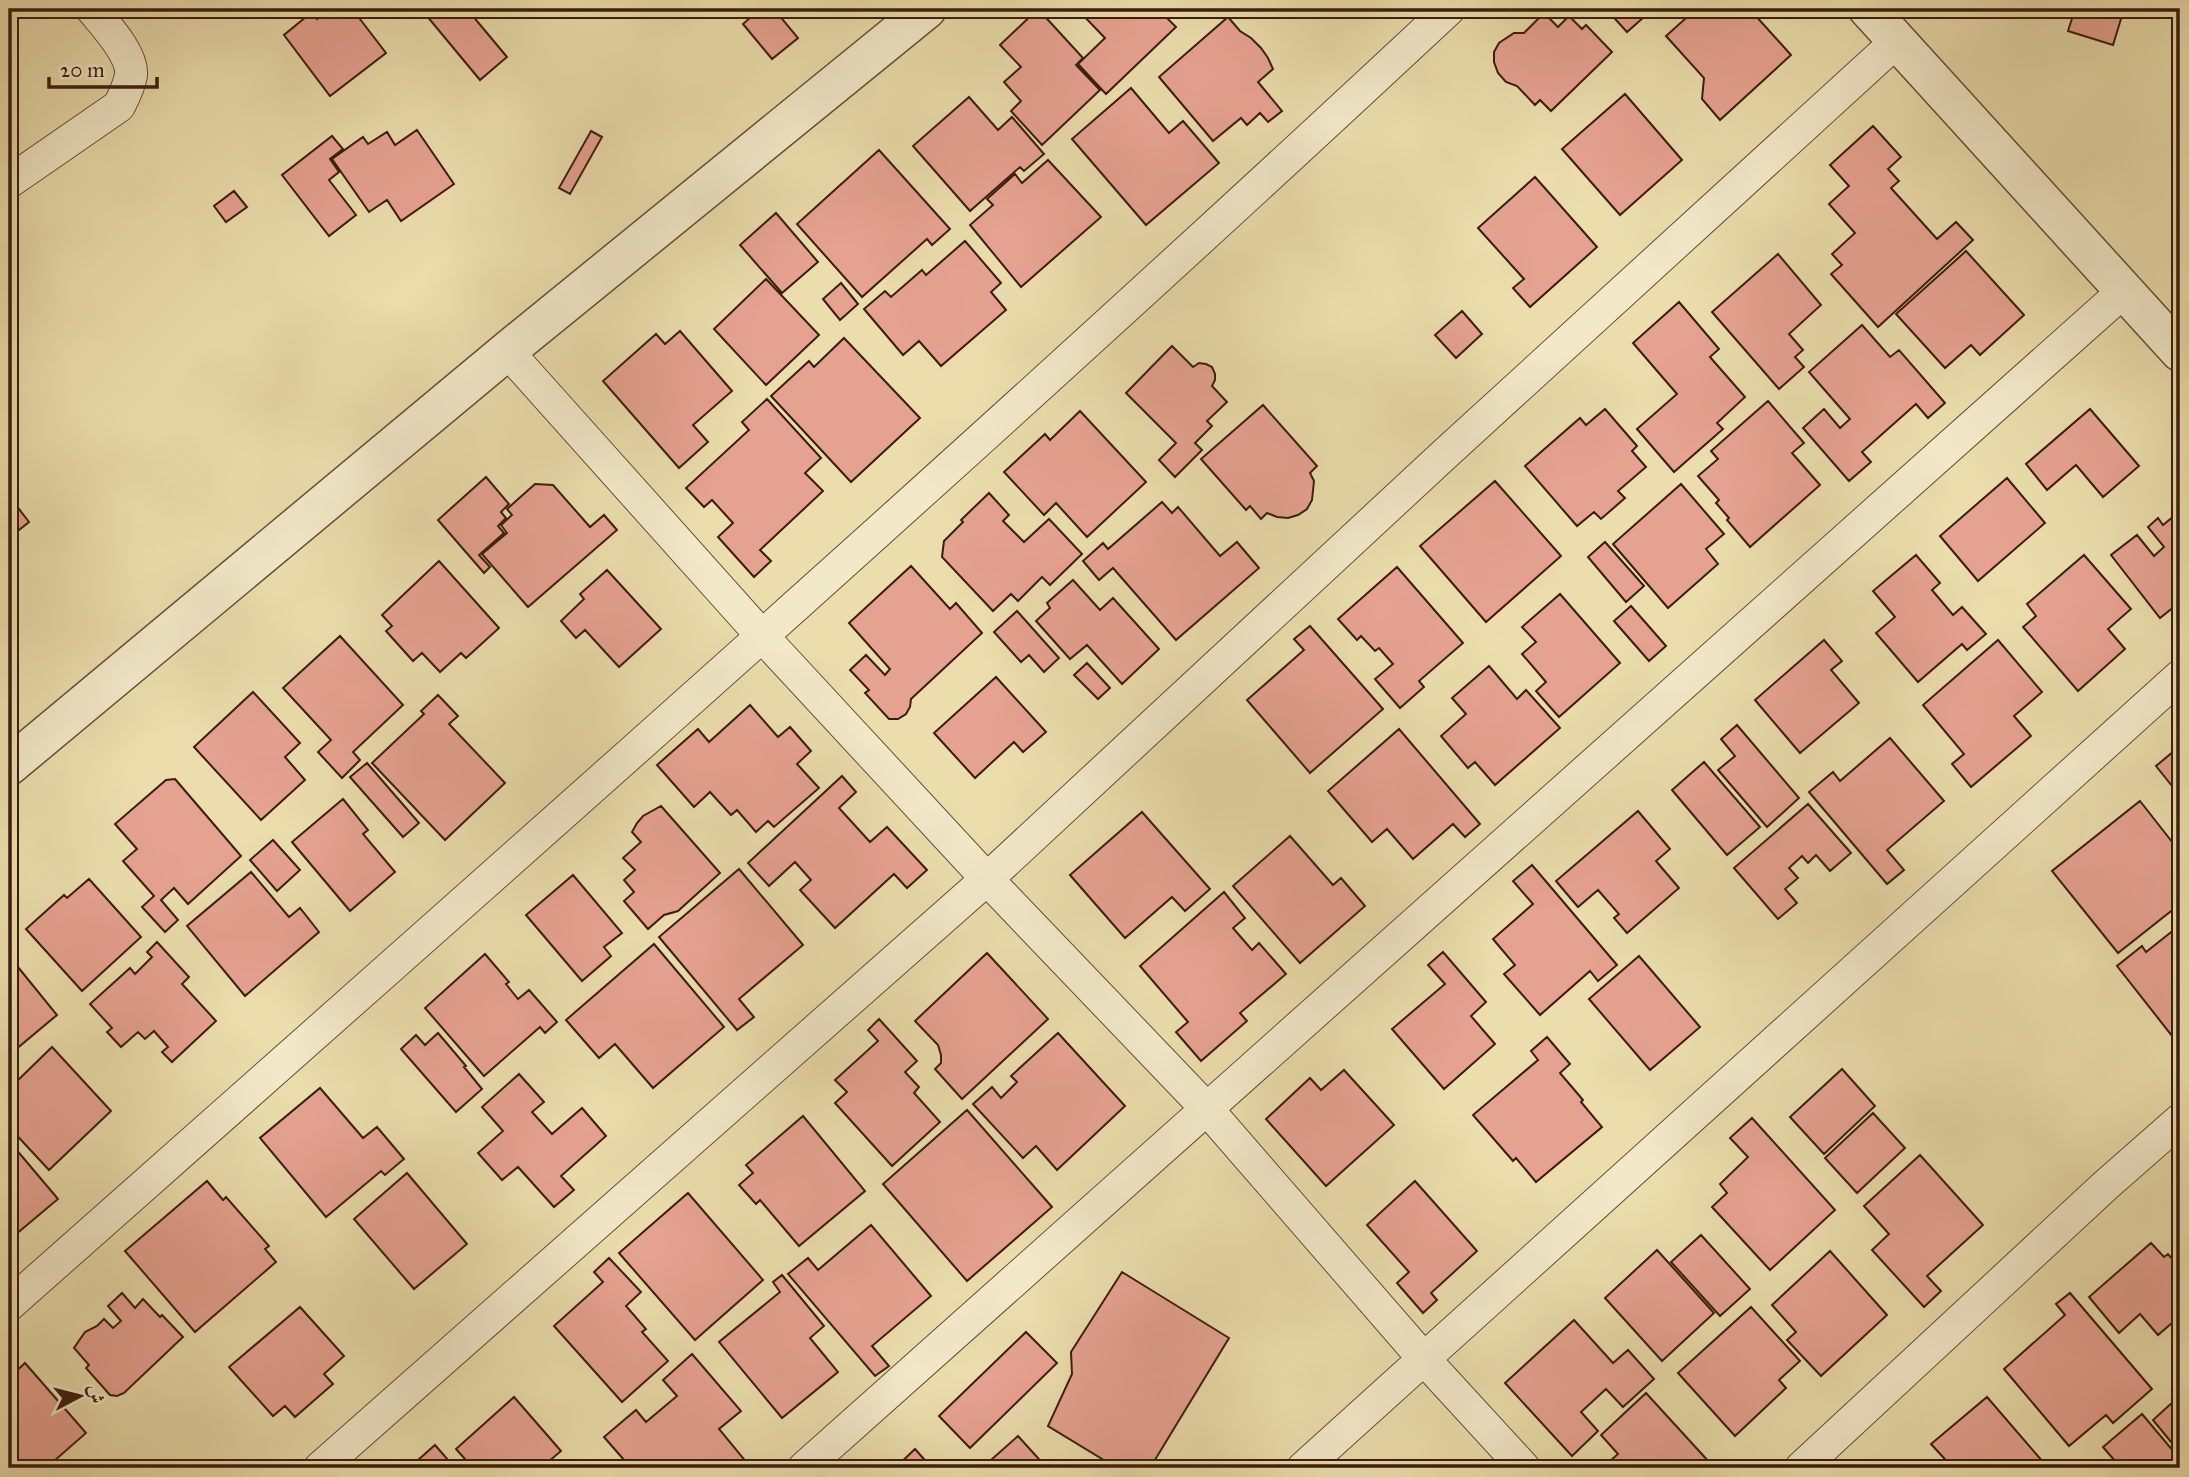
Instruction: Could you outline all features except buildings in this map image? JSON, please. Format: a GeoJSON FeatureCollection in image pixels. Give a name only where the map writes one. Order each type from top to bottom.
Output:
{"type":"FeatureCollection","features":[{"type":"Feature","properties":{"kind":"street"},"geometry":{"type":"LineString","coordinates":[[9,182],[119,106],[127,90],[131,72],[123,49],[92,9]]}},
{"type":"Feature","properties":{"kind":"street"},"geometry":{"type":"LineString","coordinates":[[9,766],[507,351],[928,9]]}},
{"type":"Feature","properties":{"kind":"street"},"geometry":{"type":"LineString","coordinates":[[9,1305],[763,636],[1230,214],[1449,9]]}},
{"type":"Feature","properties":{"kind":"street"},"geometry":{"type":"LineString","coordinates":[[1868,9],[2125,290],[2175,336]]}},
{"type":"Feature","properties":{"kind":"street"},"geometry":{"type":"LineString","coordinates":[[320,1468],[987,878],[1896,41]]}},
{"type":"Feature","properties":{"kind":"street"},"geometry":{"type":"LineString","coordinates":[[804,1468],[2125,290]]}},
{"type":"Feature","properties":{"kind":"street"},"geometry":{"type":"LineString","coordinates":[[507,351],[763,636],[987,878],[1207,1109],[1424,1359],[1524,1468]]}},
{"type":"Feature","properties":{"kind":"street"},"geometry":{"type":"LineString","coordinates":[[1303,1468],[2180,676]]}},
{"type":"Feature","properties":{"kind":"street"},"geometry":{"type":"LineString","coordinates":[[1801,1468],[2180,1120]]}}]}
